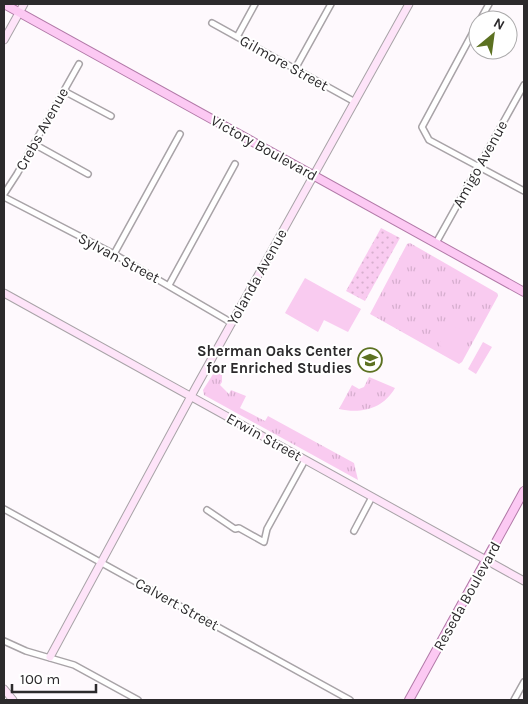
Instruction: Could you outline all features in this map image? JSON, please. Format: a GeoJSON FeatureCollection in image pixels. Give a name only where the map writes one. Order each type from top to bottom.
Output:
{"type":"FeatureCollection","features":[{"type":"Feature","properties":{"kind":"main road","name":"Victory Boulevard"},"geometry":{"type":"LineString","coordinates":[[4,4],[524,292]]}},
{"type":"Feature","properties":{"kind":"main road","name":"Reseda Boulevard"},"geometry":{"type":"LineString","coordinates":[[409,700],[524,492]]}},
{"type":"Feature","properties":{"kind":"street"},"geometry":{"type":"LineString","coordinates":[[4,40],[24,4]]}},
{"type":"Feature","properties":{"kind":"street"},"geometry":{"type":"LineString","coordinates":[[236,36],[255,4]]}},
{"type":"Feature","properties":{"kind":"street"},"geometry":{"type":"LineString","coordinates":[[295,69],[331,4]]}},
{"type":"Feature","properties":{"kind":"street","name":"Yolanda Avenue"},"geometry":{"type":"LineString","coordinates":[[50,657],[191,396],[409,4]]}},
{"type":"Feature","properties":{"kind":"street","name":"Gilmore Street"},"geometry":{"type":"LineString","coordinates":[[212,23],[355,102]]}},
{"type":"Feature","properties":{"kind":"street"},"geometry":{"type":"LineString","coordinates":[[468,42],[423,122],[424,131],[429,140],[524,191]]}},
{"type":"Feature","properties":{"kind":"street","name":"Crebs Avenue"},"geometry":{"type":"LineString","coordinates":[[4,195],[79,64]]}},
{"type":"Feature","properties":{"kind":"street","name":"Amigo Avenue"},"geometry":{"type":"LineString","coordinates":[[436,243],[524,85]]}},
{"type":"Feature","properties":{"kind":"street"},"geometry":{"type":"LineString","coordinates":[[64,91],[111,116]]}},
{"type":"Feature","properties":{"kind":"street"},"geometry":{"type":"LineString","coordinates":[[114,254],[180,134]]}},
{"type":"Feature","properties":{"kind":"street"},"geometry":{"type":"LineString","coordinates":[[34,144],[88,174]]}},
{"type":"Feature","properties":{"kind":"street"},"geometry":{"type":"LineString","coordinates":[[169,285],[235,164]]}},
{"type":"Feature","properties":{"kind":"street","name":"Sylvan Street"},"geometry":{"type":"LineString","coordinates":[[4,195],[114,254],[232,323]]}},
{"type":"Feature","properties":{"kind":"street","name":"Erwin Street"},"geometry":{"type":"LineString","coordinates":[[4,293],[524,581]]}},
{"type":"Feature","properties":{"kind":"street"},"geometry":{"type":"LineString","coordinates":[[207,510],[229,525],[264,542],[267,529],[305,460]]}},
{"type":"Feature","properties":{"kind":"street"},"geometry":{"type":"LineString","coordinates":[[354,531],[372,497]]}},
{"type":"Feature","properties":{"kind":"street","name":"Calvert Street"},"geometry":{"type":"LineString","coordinates":[[4,509],[350,700]]}},
{"type":"Feature","properties":{"kind":"street"},"geometry":{"type":"LineString","coordinates":[[4,640],[26,651],[74,665],[138,700]]}},
{"type":"Feature","properties":{"kind":"street"},"geometry":{"type":"LineString","coordinates":[[514,700],[524,682]]}},
{"type":"Feature","properties":{"kind":"street"},"geometry":{"type":"LineString","coordinates":[[4,689],[13,700]]}},
{"type":"Feature","properties":{"kind":"green space"},"geometry":{"type":"Polygon","coordinates":[[[381,228],[400,238],[365,301],[346,291],[381,228]]]}},
{"type":"Feature","properties":{"kind":"green space"},"geometry":{"type":"Polygon","coordinates":[[[410,243],[497,293],[498,296],[462,362],[459,364],[370,314],[407,244],[410,243]]]}},
{"type":"Feature","properties":{"kind":"green space"},"geometry":{"type":"Polygon","coordinates":[[[305,278],[361,309],[348,332],[324,320],[318,332],[285,313],[305,278]]]}},
{"type":"Feature","properties":{"kind":"green space"},"geometry":{"type":"Polygon","coordinates":[[[454,327],[462,329],[469,338],[460,362],[449,358],[439,344],[444,333],[454,327]]]}},
{"type":"Feature","properties":{"kind":"green space"},"geometry":{"type":"Polygon","coordinates":[[[483,342],[492,347],[476,374],[468,369],[483,342]]]}},
{"type":"Feature","properties":{"kind":"green space"},"geometry":{"type":"Polygon","coordinates":[[[217,368],[222,375],[220,385],[229,394],[231,390],[246,396],[240,408],[265,421],[268,416],[354,463],[358,480],[204,395],[203,390],[217,368]]]}},
{"type":"Feature","properties":{"kind":"green space"},"geometry":{"type":"Polygon","coordinates":[[[369,377],[395,388],[384,401],[371,408],[355,411],[339,409],[352,385],[359,389],[364,387],[369,377]]]}},
{"type":"Feature","properties":{"kind":"place","name":"Sherman Oaks Center for Enriched Studies"},"geometry":{"type":"Point","coordinates":[370,360]}}]}
